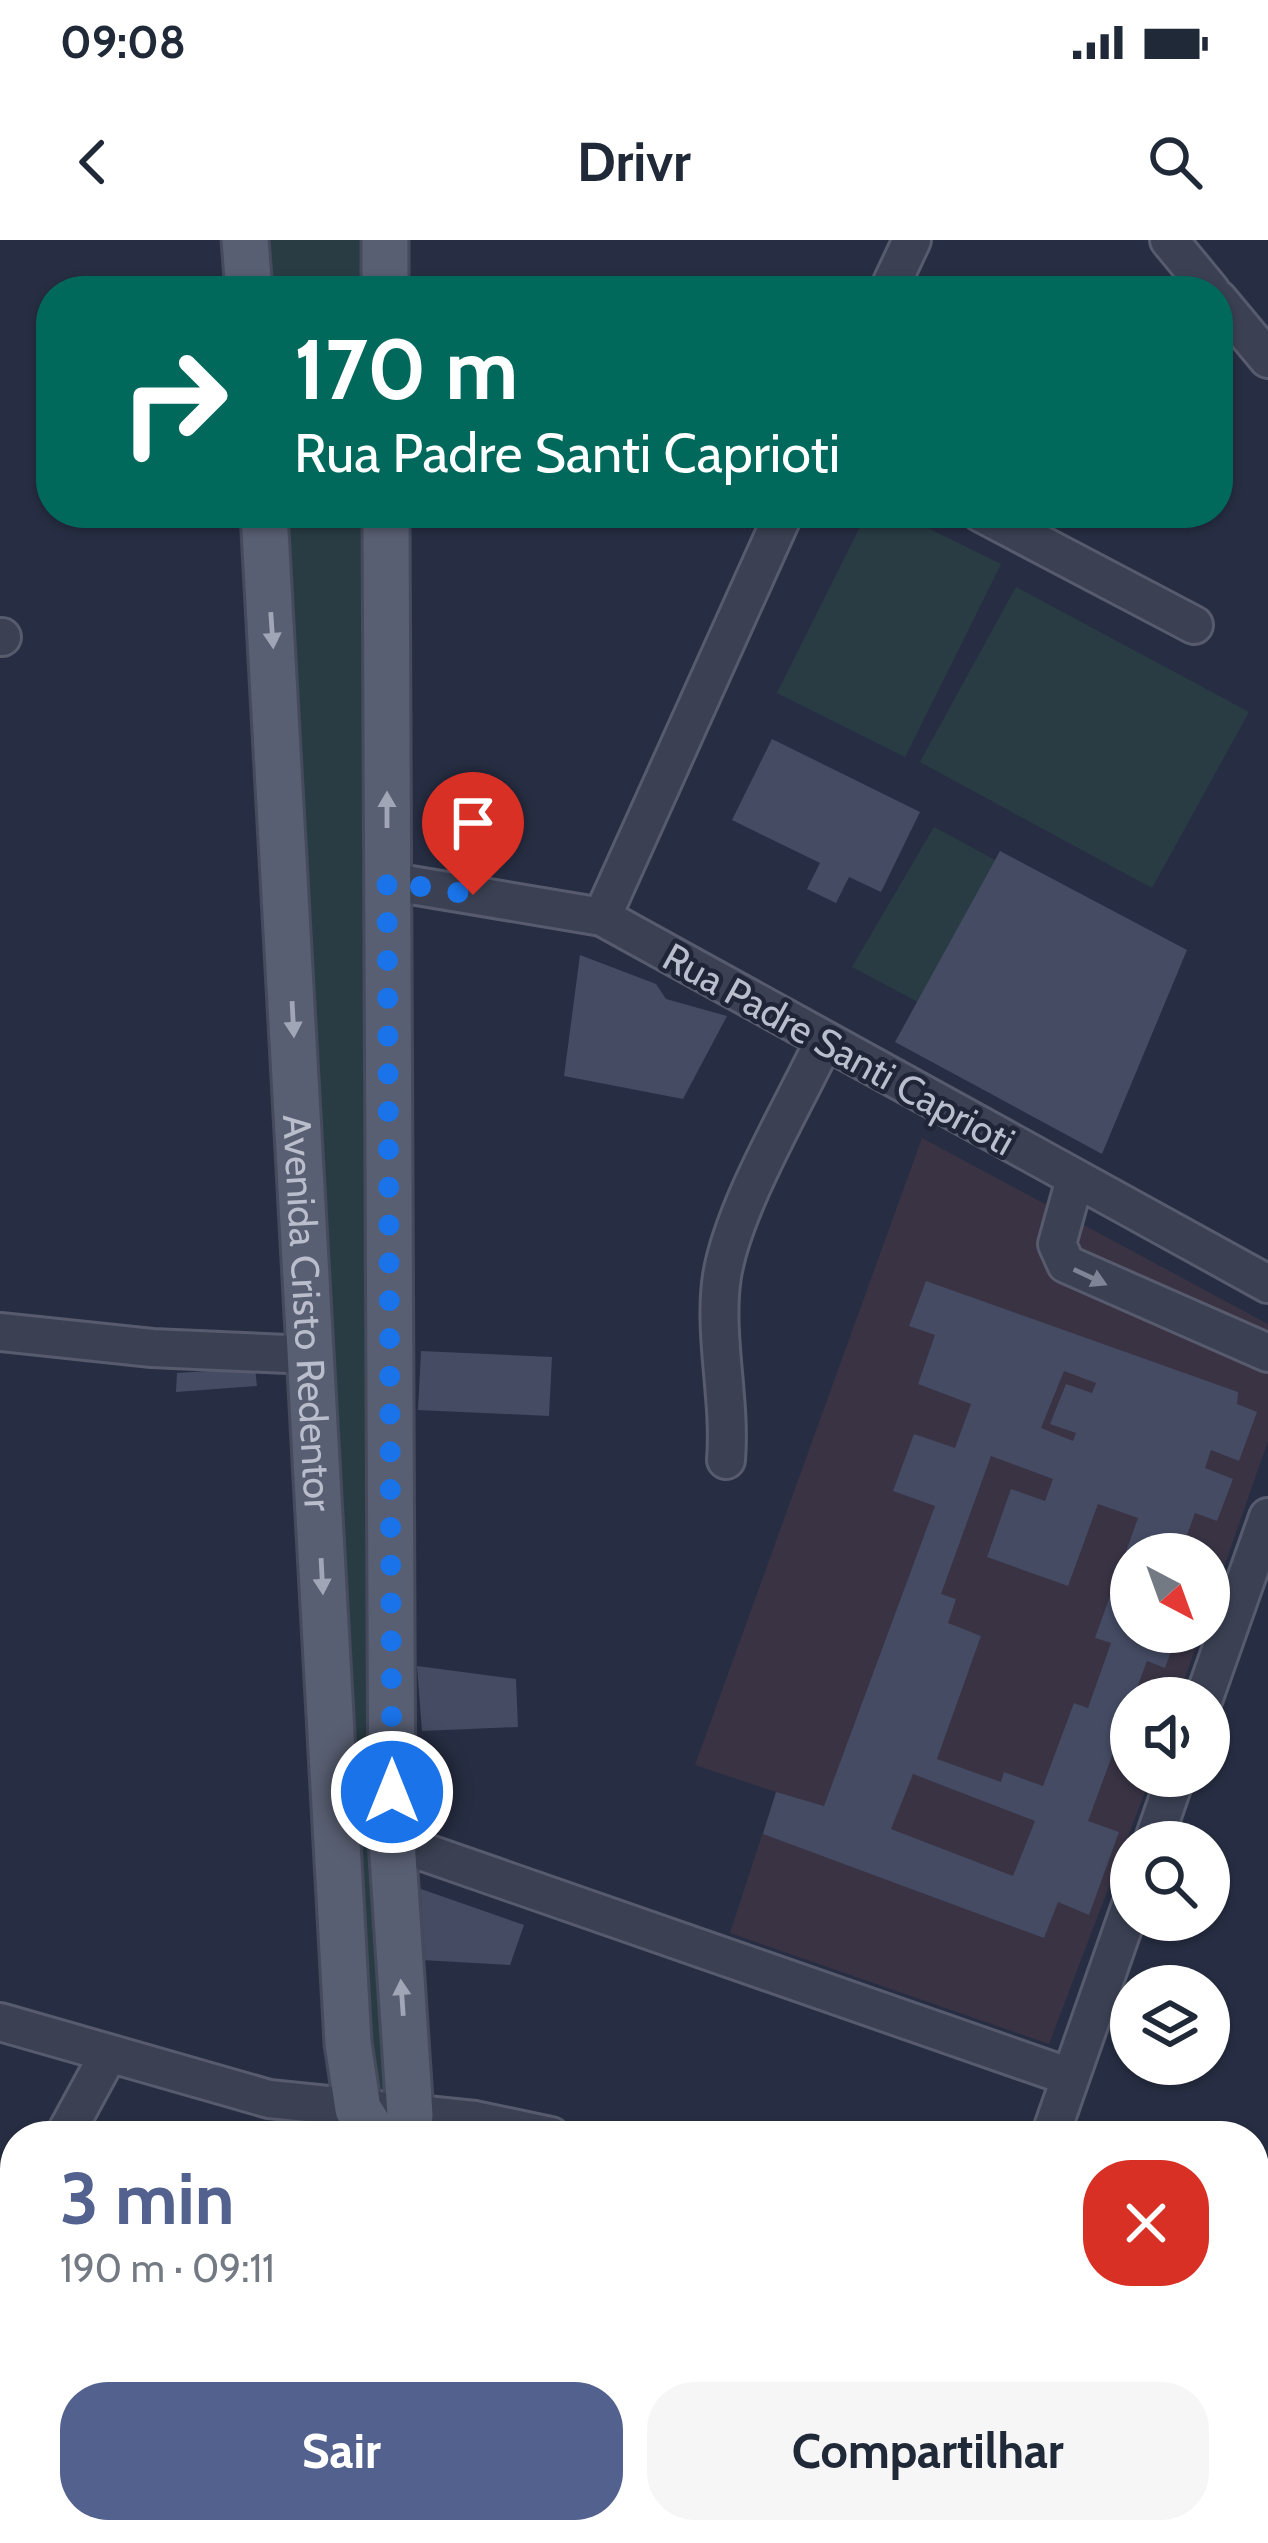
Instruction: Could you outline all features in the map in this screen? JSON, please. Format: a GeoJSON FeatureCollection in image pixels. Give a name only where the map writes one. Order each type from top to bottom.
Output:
{"type":"FeatureCollection","features":[{"type":"Feature","properties":{"kind":"main road"},"geometry":{"type":"LineString","coordinates":[[245,240],[248,276]]}},
{"type":"Feature","properties":{"kind":"main road"},"geometry":{"type":"LineString","coordinates":[[385,240],[385,276]]}},
{"type":"Feature","properties":{"kind":"main road","name":"Avenida Cristo Redentor"},"geometry":{"type":"LineString","coordinates":[[265,528],[348,2043],[386,2121]]}},
{"type":"Feature","properties":{"kind":"main road","name":"Avenida Cristo Redentor"},"geometry":{"type":"LineString","coordinates":[[386,528],[392,1840],[387,2121]]}},
{"type":"Feature","properties":{"kind":"street"},"geometry":{"type":"LineString","coordinates":[[895,276],[912,240]]}},
{"type":"Feature","properties":{"kind":"street"},"geometry":{"type":"LineString","coordinates":[[1169,240],[1199,276]]}},
{"type":"Feature","properties":{"kind":"street"},"geometry":{"type":"LineString","coordinates":[[1233,317],[1268,359]]}},
{"type":"Feature","properties":{"kind":"street"},"geometry":{"type":"LineString","coordinates":[[602,917],[777,528]]}},
{"type":"Feature","properties":{"kind":"street"},"geometry":{"type":"LineString","coordinates":[[1010,528],[1194,625]]}},
{"type":"Feature","properties":{"kind":"street","name":"Rua Padre Santi Caprioti"},"geometry":{"type":"LineString","coordinates":[[387,881],[602,917],[1268,1284]]}},
{"type":"Feature","properties":{"kind":"street"},"geometry":{"type":"LineString","coordinates":[[726,1460],[730,1414],[722,1278],[732,1240],[824,1041]]}},
{"type":"Feature","properties":{"kind":"street"},"geometry":{"type":"LineString","coordinates":[[1075,1179],[1057,1244],[1066,1264],[1268,1353]]}},
{"type":"Feature","properties":{"kind":"street"},"geometry":{"type":"LineString","coordinates":[[0,1332],[152,1348],[309,1355]]}},
{"type":"Feature","properties":{"kind":"street"},"geometry":{"type":"LineString","coordinates":[[1211,1677],[1268,1517]]}},
{"type":"Feature","properties":{"kind":"street"},"geometry":{"type":"LineString","coordinates":[[392,1840],[1070,2077]]}},
{"type":"Feature","properties":{"kind":"street"},"geometry":{"type":"LineString","coordinates":[[1055,2121],[1118,1941]]}},
{"type":"Feature","properties":{"kind":"street"},"geometry":{"type":"LineString","coordinates":[[0,2022],[107,2057],[373,2121]]}},
{"type":"Feature","properties":{"kind":"street"},"geometry":{"type":"LineString","coordinates":[[72,2121],[107,2057]]}},
{"type":"Feature","properties":{"kind":"shaded area"},"geometry":{"type":"Polygon","coordinates":[[[257,240],[365,240],[366,276],[259,276],[257,240]]]}},
{"type":"Feature","properties":{"kind":"shaded area"},"geometry":{"type":"Polygon","coordinates":[[[274,528],[369,528],[394,2092],[364,2089],[274,528]]]}},
{"type":"Feature","properties":{"kind":"shaded area"},"geometry":{"type":"Polygon","coordinates":[[[860,528],[928,528],[1001,564],[905,757],[777,693],[860,528]]]}},
{"type":"Feature","properties":{"kind":"shaded area"},"geometry":{"type":"Polygon","coordinates":[[[1016,587],[1249,712],[1152,888],[920,762],[1016,587]]]}},
{"type":"Feature","properties":{"kind":"shaded area"},"geometry":{"type":"Polygon","coordinates":[[[934,827],[995,860],[918,1002],[852,967],[934,827]]]}},
{"type":"Feature","properties":{"kind":"shaded area"},"geometry":{"type":"Polygon","coordinates":[[[922,1138],[1268,1324],[1268,1441],[1230,1550],[1230,1533],[1110,1533],[1110,1653],[1194,1653],[1185,1677],[1110,1677],[1110,1797],[1143,1797],[1134,1821],[1110,1821],[1110,1884],[1049,2044],[730,1933],[776,1792],[695,1765],[922,1138]]]}},
{"type":"Feature","properties":{"kind":"building"},"geometry":{"type":"Polygon","coordinates":[[[772,739],[920,812],[881,892],[849,877],[836,903],[807,889],[820,863],[732,820],[772,739]]]}},
{"type":"Feature","properties":{"kind":"building"},"geometry":{"type":"Polygon","coordinates":[[[1000,851],[1187,950],[1102,1154],[895,1042],[1000,851]]]}},
{"type":"Feature","properties":{"kind":"building"},"geometry":{"type":"Polygon","coordinates":[[[580,955],[656,984],[666,999],[727,1016],[683,1099],[564,1076],[580,955]]]}},
{"type":"Feature","properties":{"kind":"building"},"geometry":{"type":"Polygon","coordinates":[[[926,1281],[1238,1392],[1237,1404],[1257,1412],[1239,1461],[1211,1450],[1205,1468],[1233,1479],[1217,1521],[1195,1513],[1188,1533],[1133,1533],[1138,1518],[1098,1504],[1068,1586],[987,1557],[1011,1489],[1045,1501],[1053,1479],[991,1456],[941,1594],[956,1599],[948,1623],[981,1636],[937,1759],[1001,1782],[1004,1772],[1043,1786],[1074,1703],[1088,1708],[1110,1646],[1110,1653],[1170,1653],[1165,1668],[1147,1661],[1141,1677],[1110,1677],[1110,1761],[1088,1821],[1110,1829],[1110,1857],[1089,1915],[1058,1902],[1044,1938],[763,1834],[776,1792],[824,1806],[935,1506],[893,1491],[914,1434],[955,1448],[971,1404],[918,1384],[935,1335],[909,1326],[926,1281]],[[1064,1371],[1041,1428],[1073,1441],[1076,1433],[1050,1424],[1066,1384],[1092,1393],[1096,1383],[1064,1371]],[[913,1774],[891,1829],[1013,1876],[1035,1821],[913,1774]]]}},
{"type":"Feature","properties":{"kind":"building"},"geometry":{"type":"Polygon","coordinates":[[[421,1351],[552,1357],[549,1416],[418,1410],[421,1351]]]}},
{"type":"Feature","properties":{"kind":"building"},"geometry":{"type":"Polygon","coordinates":[[[255,1368],[257,1386],[176,1392],[177,1373],[255,1368]]]}},
{"type":"Feature","properties":{"kind":"building"},"geometry":{"type":"Polygon","coordinates":[[[1110,1596],[1110,1643],[1095,1638],[1110,1596]]]}},
{"type":"Feature","properties":{"kind":"building"},"geometry":{"type":"Polygon","coordinates":[[[417,1666],[516,1679],[518,1727],[422,1731],[417,1666]]]}},
{"type":"Feature","properties":{"kind":"building"},"geometry":{"type":"Polygon","coordinates":[[[421,1889],[524,1925],[510,1965],[422,1960],[421,1889]]]}},
{"type":"Feature","properties":{"kind":"route"},"geometry":{"type":"LineString","coordinates":[[392,1792],[387,881],[473,895]]}}]}
